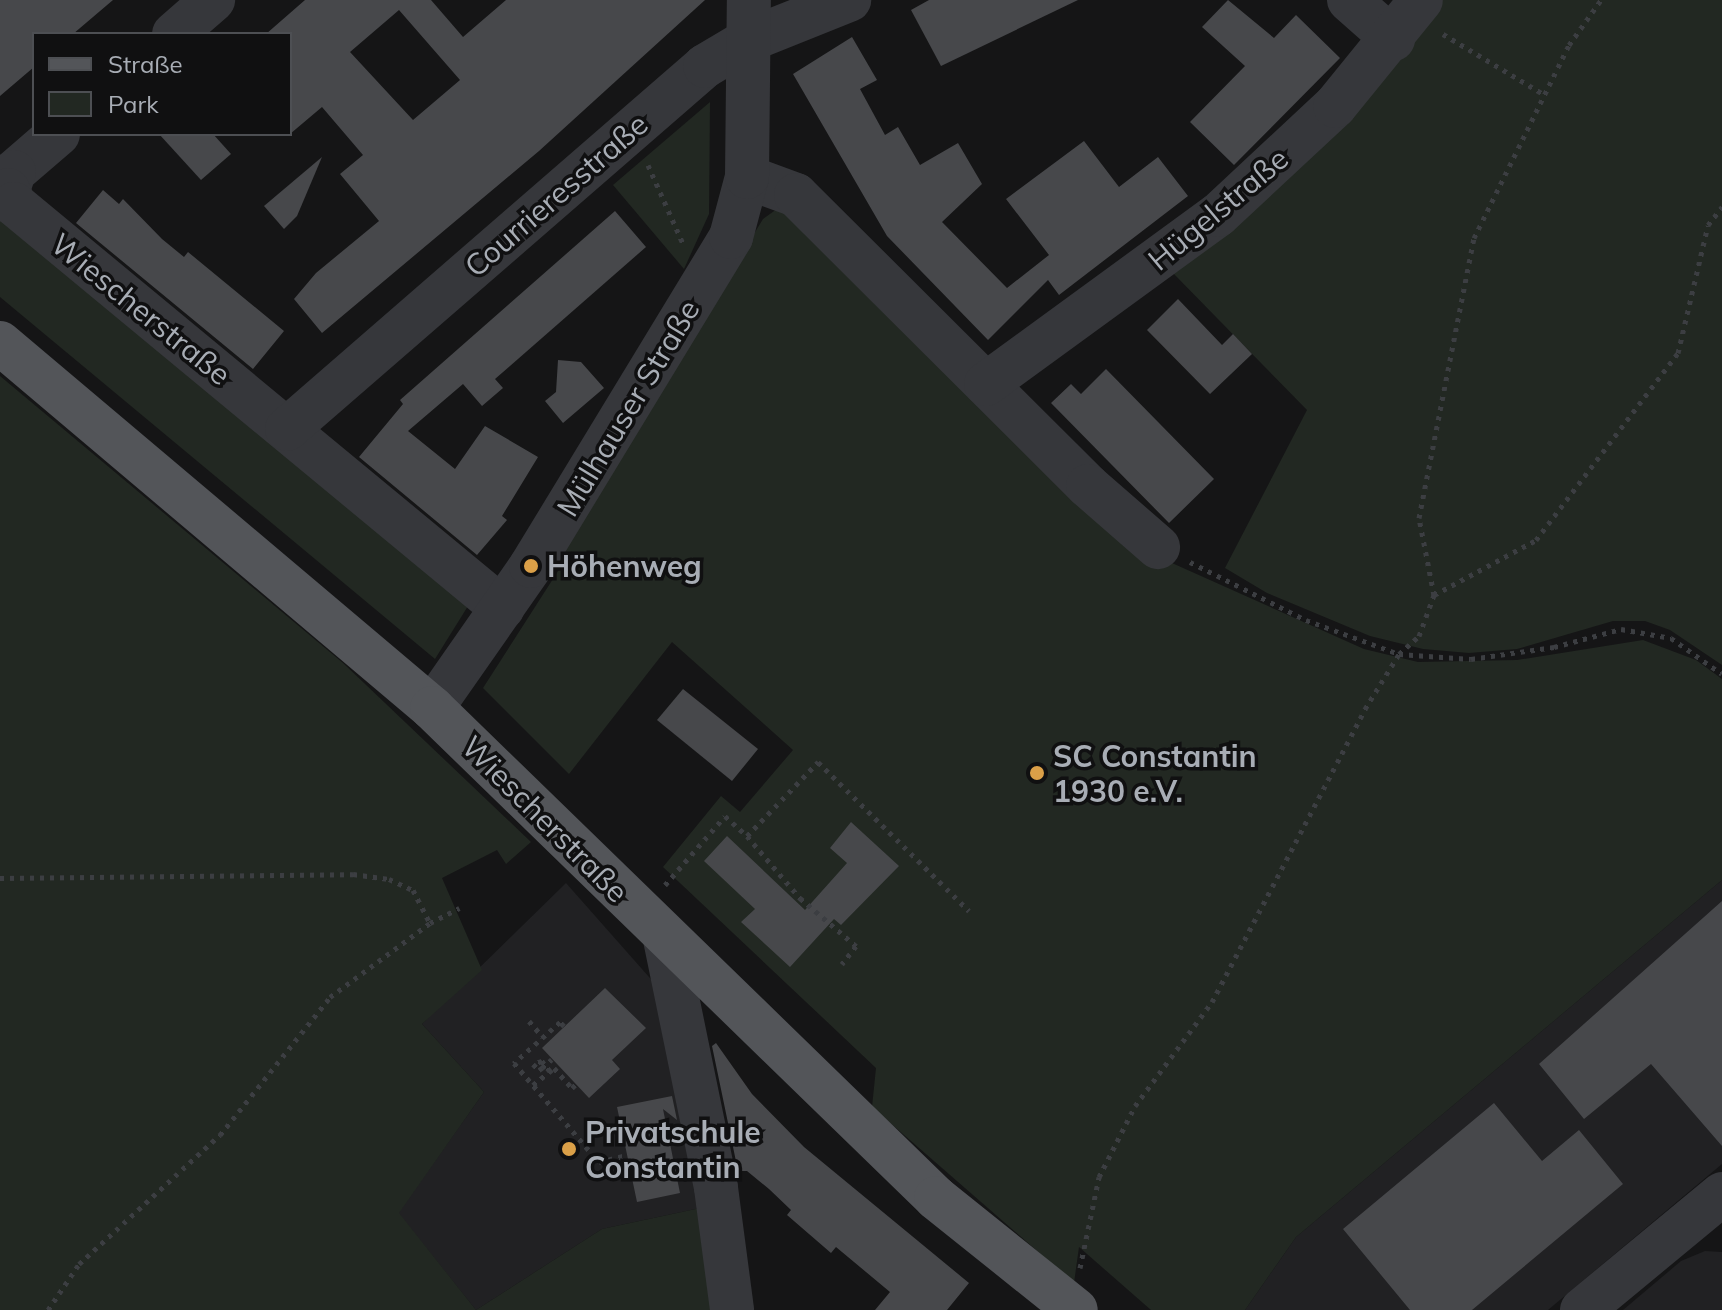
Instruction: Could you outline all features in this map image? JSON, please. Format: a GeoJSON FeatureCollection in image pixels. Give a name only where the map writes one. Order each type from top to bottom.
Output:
{"type":"FeatureCollection","features":[{"type":"Feature","properties":{"kind":"main road","name":"Wiescherstraße"},"geometry":{"type":"LineString","coordinates":[[0,343],[432,708],[936,1198],[1075,1309]]}},
{"type":"Feature","properties":{"kind":"street"},"geometry":{"type":"LineString","coordinates":[[176,32],[213,0]]}},
{"type":"Feature","properties":{"kind":"street","name":"Courrieresstraße"},"geometry":{"type":"LineString","coordinates":[[287,429],[705,66],[749,20],[849,0]]}},
{"type":"Feature","properties":{"kind":"street"},"geometry":{"type":"LineString","coordinates":[[1349,0],[1409,17]]}},
{"type":"Feature","properties":{"kind":"street","name":"Hügelstraße"},"geometry":{"type":"LineString","coordinates":[[986,384],[1218,215],[1335,106],[1409,17]]}},
{"type":"Feature","properties":{"kind":"street","name":"Mülhauser Straße"},"geometry":{"type":"LineString","coordinates":[[432,708],[502,608],[731,237],[747,177],[749,20]]}},
{"type":"Feature","properties":{"kind":"street","name":"Wiescherstraße"},"geometry":{"type":"LineString","coordinates":[[56,136],[14,172],[8,190],[14,204],[502,608]]}},
{"type":"Feature","properties":{"kind":"street"},"geometry":{"type":"LineString","coordinates":[[747,177],[796,195],[1088,486],[1158,547]]}},
{"type":"Feature","properties":{"kind":"street"},"geometry":{"type":"LineString","coordinates":[[653,926],[716,1188],[732,1310]]}},
{"type":"Feature","properties":{"kind":"street"},"geometry":{"type":"LineString","coordinates":[[1582,1310],[1722,1194]]}},
{"type":"Feature","properties":{"kind":"path"},"geometry":{"type":"LineString","coordinates":[[1075,1309],[1099,1177],[1135,1106],[1212,1002],[1365,709],[1399,654],[1419,636],[1434,595],[1419,518],[1474,238],[1569,45],[1601,0]]}},
{"type":"Feature","properties":{"kind":"path"},"geometry":{"type":"LineString","coordinates":[[1409,17],[1545,95]]}},
{"type":"Feature","properties":{"kind":"path"},"geometry":{"type":"LineString","coordinates":[[624,136],[650,168],[681,243],[712,270]]}},
{"type":"Feature","properties":{"kind":"path"},"geometry":{"type":"LineString","coordinates":[[1434,595],[1536,540],[1678,353],[1708,225],[1722,207]]}},
{"type":"Feature","properties":{"kind":"path"},"geometry":{"type":"LineString","coordinates":[[1158,547],[1306,620],[1399,654],[1471,659],[1554,647],[1621,629],[1671,638],[1722,674]]}},
{"type":"Feature","properties":{"kind":"path"},"geometry":{"type":"LineString","coordinates":[[747,836],[818,762],[969,911]]}},
{"type":"Feature","properties":{"kind":"path"},"geometry":{"type":"LineString","coordinates":[[653,926],[725,816],[747,836],[800,898],[856,946],[842,964]]}},
{"type":"Feature","properties":{"kind":"path"},"geometry":{"type":"LineString","coordinates":[[0,878],[353,874],[389,879],[413,890],[430,923]]}},
{"type":"Feature","properties":{"kind":"path"},"geometry":{"type":"LineString","coordinates":[[48,1310],[79,1264],[220,1135],[330,997],[430,923],[459,908]]}},
{"type":"Feature","properties":{"kind":"path"},"geometry":{"type":"LineString","coordinates":[[529,1021],[543,1037]]}},
{"type":"Feature","properties":{"kind":"path"},"geometry":{"type":"LineString","coordinates":[[564,1026],[560,1022],[514,1063],[599,1162],[627,1155]]}},
{"type":"Feature","properties":{"kind":"path"},"geometry":{"type":"LineString","coordinates":[[550,1071],[542,1061],[533,1064],[542,1068],[552,1059]]}},
{"type":"Feature","properties":{"kind":"path"},"geometry":{"type":"LineString","coordinates":[[533,1085],[554,1068],[572,1088],[576,1084]]}},
{"type":"Feature","properties":{"kind":"shaded area"},"geometry":{"type":"Polygon","coordinates":[[[1722,880],[1722,1164],[1548,1310],[1245,1310],[1296,1237],[1722,880]]]}},
{"type":"Feature","properties":{"kind":"shaded area","name":"Privatschule Constantin"},"geometry":{"type":"Polygon","coordinates":[[[566,883],[672,1003],[705,1207],[602,1229],[476,1310],[398,1213],[484,1092],[422,1024],[566,883]]]}},
{"type":"Feature","properties":{"kind":"shaded area"},"geometry":{"type":"Polygon","coordinates":[[[1705,1251],[1722,1252],[1722,1310],[1623,1310],[1681,1261],[1705,1251]]]}},
{"type":"Feature","properties":{"kind":"green space"},"geometry":{"type":"Polygon","coordinates":[[[1434,0],[1722,0],[1722,665],[1670,630],[1645,621],[1613,621],[1517,649],[1469,653],[1423,649],[1370,636],[1267,593],[1225,568],[1307,410],[1171,271],[1434,0]]]}},
{"type":"Feature","properties":{"kind":"green space"},"geometry":{"type":"Polygon","coordinates":[[[710,102],[709,214],[684,269],[613,185],[710,102]]]}},
{"type":"Feature","properties":{"kind":"green space"},"geometry":{"type":"Polygon","coordinates":[[[781,206],[1163,559],[1364,649],[1418,662],[1517,660],[1643,640],[1696,660],[1722,679],[1722,880],[1296,1237],[1245,1310],[1151,1310],[1079,1247],[1074,1283],[872,1107],[876,1068],[663,867],[721,796],[740,812],[793,750],[672,642],[569,774],[483,688],[560,568],[554,563],[763,219],[781,206]]]}},
{"type":"Feature","properties":{"kind":"green space"},"geometry":{"type":"Polygon","coordinates":[[[0,212],[473,598],[435,659],[0,297],[0,212]]]}},
{"type":"Feature","properties":{"kind":"green space"},"geometry":{"type":"Polygon","coordinates":[[[0,376],[343,663],[531,842],[506,864],[497,850],[442,878],[482,970],[422,1024],[484,1092],[399,1213],[476,1310],[0,1310],[0,376]]]}},
{"type":"Feature","properties":{"kind":"green space"},"geometry":{"type":"Polygon","coordinates":[[[705,1207],[724,1310],[476,1310],[602,1229],[705,1207]]]}},
{"type":"Feature","properties":{"kind":"building"},"geometry":{"type":"Polygon","coordinates":[[[0,0],[113,0],[75,32],[32,32],[32,69],[0,96],[0,0]]]}},
{"type":"Feature","properties":{"kind":"building"},"geometry":{"type":"Polygon","coordinates":[[[305,0],[431,0],[463,37],[506,0],[705,0],[539,151],[322,333],[294,299],[316,273],[379,221],[340,174],[363,155],[322,107],[292,132],[292,32],[268,32],[305,0]],[[399,10],[350,52],[413,120],[460,80],[399,10]]]}},
{"type":"Feature","properties":{"kind":"building"},"geometry":{"type":"Polygon","coordinates":[[[929,0],[1078,0],[941,66],[911,10],[929,0]]]}},
{"type":"Feature","properties":{"kind":"building"},"geometry":{"type":"Polygon","coordinates":[[[1228,0],[1274,38],[1296,15],[1340,58],[1234,165],[1190,122],[1245,66],[1202,27],[1228,0]]]}},
{"type":"Feature","properties":{"kind":"building"},"geometry":{"type":"Polygon","coordinates":[[[852,37],[877,80],[860,89],[885,135],[898,127],[920,165],[958,143],[982,184],[942,222],[1007,288],[1049,255],[1006,199],[1084,141],[1119,187],[1158,157],[1188,196],[1059,295],[1048,280],[988,340],[887,236],[793,74],[852,37]]]}},
{"type":"Feature","properties":{"kind":"building"},"geometry":{"type":"Polygon","coordinates":[[[161,136],[215,136],[231,154],[201,180],[161,136]]]}},
{"type":"Feature","properties":{"kind":"building"},"geometry":{"type":"Polygon","coordinates":[[[322,157],[297,216],[284,229],[264,206],[322,157]]]}},
{"type":"Feature","properties":{"kind":"building"},"geometry":{"type":"Polygon","coordinates":[[[103,190],[119,204],[123,199],[162,239],[184,257],[188,252],[284,331],[253,369],[76,223],[103,190]]]}},
{"type":"Feature","properties":{"kind":"building"},"geometry":{"type":"Polygon","coordinates":[[[615,211],[646,247],[495,379],[503,388],[482,406],[463,384],[408,431],[455,469],[485,426],[538,457],[502,516],[507,520],[477,555],[359,457],[403,404],[400,400],[615,211]]]}},
{"type":"Feature","properties":{"kind":"building"},"geometry":{"type":"Polygon","coordinates":[[[1178,299],[1222,345],[1233,334],[1252,354],[1210,394],[1147,330],[1178,299]]]}},
{"type":"Feature","properties":{"kind":"building"},"geometry":{"type":"Polygon","coordinates":[[[558,360],[581,362],[604,388],[563,423],[545,401],[556,392],[558,360]]]}},
{"type":"Feature","properties":{"kind":"building"},"geometry":{"type":"Polygon","coordinates":[[[1106,369],[1214,479],[1169,523],[1051,403],[1071,384],[1081,394],[1106,369]]]}},
{"type":"Feature","properties":{"kind":"building"},"geometry":{"type":"Polygon","coordinates":[[[683,689],[758,749],[732,781],[657,720],[683,689]]]}},
{"type":"Feature","properties":{"kind":"building"},"geometry":{"type":"Polygon","coordinates":[[[851,822],[899,866],[841,925],[834,919],[790,967],[741,922],[755,909],[704,861],[727,836],[805,910],[847,863],[830,848],[851,822]]]}},
{"type":"Feature","properties":{"kind":"building"},"geometry":{"type":"Polygon","coordinates":[[[1722,901],[1722,1146],[1651,1064],[1584,1119],[1539,1064],[1722,901]]]}},
{"type":"Feature","properties":{"kind":"building"},"geometry":{"type":"Polygon","coordinates":[[[605,988],[646,1028],[612,1060],[620,1069],[589,1098],[542,1048],[605,988]]]}},
{"type":"Feature","properties":{"kind":"building"},"geometry":{"type":"Polygon","coordinates":[[[716,1043],[752,1094],[804,1147],[969,1283],[947,1310],[875,1310],[890,1292],[836,1247],[831,1253],[787,1215],[791,1210],[769,1189],[747,1171],[738,1171],[712,1046],[716,1043]]]}},
{"type":"Feature","properties":{"kind":"building"},"geometry":{"type":"Polygon","coordinates":[[[672,1096],[677,1120],[663,1109],[680,1193],[637,1202],[617,1107],[672,1096]]]}},
{"type":"Feature","properties":{"kind":"building"},"geometry":{"type":"Polygon","coordinates":[[[1494,1103],[1542,1161],[1579,1130],[1623,1184],[1472,1310],[1410,1310],[1343,1229],[1494,1103]]]}},
{"type":"Feature","properties":{"kind":"place","name":"Höhenweg"},"geometry":{"type":"Point","coordinates":[531,566]}},
{"type":"Feature","properties":{"kind":"place","name":"SC Constantin 1930 e.V."},"geometry":{"type":"Point","coordinates":[1037,773]}},
{"type":"Feature","properties":{"kind":"place","name":"Privatschule Constantin"},"geometry":{"type":"Point","coordinates":[569,1149]}}]}
